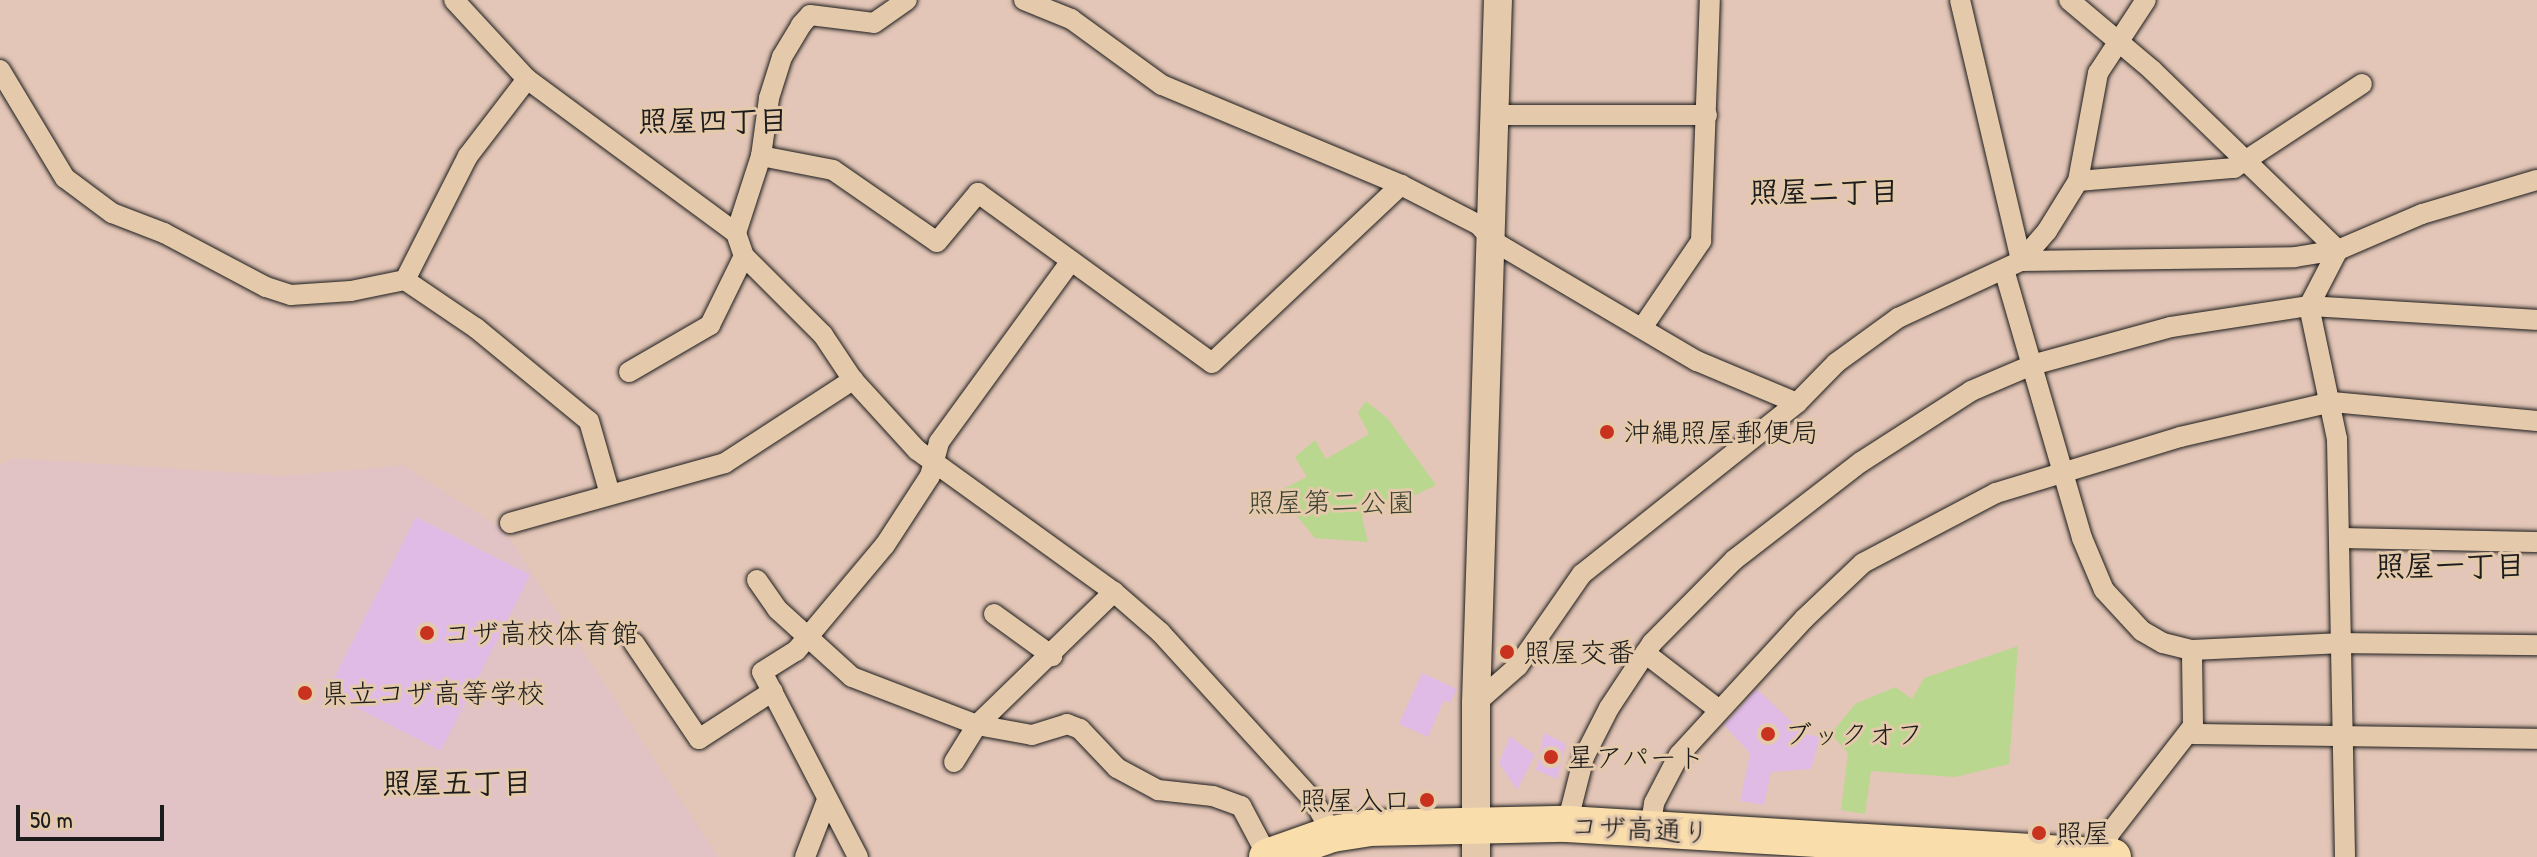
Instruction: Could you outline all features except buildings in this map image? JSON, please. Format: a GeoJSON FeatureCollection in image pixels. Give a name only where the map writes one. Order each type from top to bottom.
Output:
{"type":"FeatureCollection","features":[{"type":"Feature","properties":{"kind":"highway","name":"コザ高通り"},"geometry":{"type":"LineString","coordinates":[[1267,857],[1332,834],[1476,841],[1567,824],[1650,829],[1774,847],[2113,857]]}},
{"type":"Feature","properties":{"kind":"street"},"geometry":{"type":"LineString","coordinates":[[454,0],[527,79],[736,233],[744,256],[823,335],[853,380],[933,460],[1114,592],[1212,685],[1314,801],[1332,834]]}},
{"type":"Feature","properties":{"kind":"street"},"geometry":{"type":"LineString","coordinates":[[736,233],[761,156],[769,98],[782,57],[801,25],[810,15],[874,23],[907,0]]}},
{"type":"Feature","properties":{"kind":"street"},"geometry":{"type":"LineString","coordinates":[[1024,0],[1071,19],[1162,85],[1401,185],[1479,225],[1493,241],[1644,325],[1697,361],[1797,403]]}},
{"type":"Feature","properties":{"kind":"street"},"geometry":{"type":"LineString","coordinates":[[1476,841],[1476,703],[1493,241],[1498,0]]}},
{"type":"Feature","properties":{"kind":"street"},"geometry":{"type":"LineString","coordinates":[[1644,325],[1701,241],[1710,0]]}},
{"type":"Feature","properties":{"kind":"street"},"geometry":{"type":"LineString","coordinates":[[1960,0],[2032,365],[2060,471],[2104,590],[2142,631],[2188,649],[2343,643],[2537,645]]}},
{"type":"Feature","properties":{"kind":"street"},"geometry":{"type":"LineString","coordinates":[[2069,0],[2338,250]]}},
{"type":"Feature","properties":{"kind":"street"},"geometry":{"type":"LineString","coordinates":[[2013,267],[2047,231],[2078,181],[2094,88],[2117,43],[2146,0]]}},
{"type":"Feature","properties":{"kind":"street"},"geometry":{"type":"LineString","coordinates":[[0,70],[65,178],[112,213],[291,295],[351,291],[405,280],[476,328],[589,421],[610,494]]}},
{"type":"Feature","properties":{"kind":"street"},"geometry":{"type":"LineString","coordinates":[[405,280],[468,156],[527,79]]}},
{"type":"Feature","properties":{"kind":"street"},"geometry":{"type":"LineString","coordinates":[[2078,181],[2234,168],[2362,84]]}},
{"type":"Feature","properties":{"kind":"street"},"geometry":{"type":"LineString","coordinates":[[1495,115],[1707,115]]}},
{"type":"Feature","properties":{"kind":"street"},"geometry":{"type":"LineString","coordinates":[[761,156],[833,170],[937,242],[978,193],[1212,363],[1401,185]]}},
{"type":"Feature","properties":{"kind":"street"},"geometry":{"type":"LineString","coordinates":[[1476,703],[1518,666],[1582,574],[1797,403],[1836,363],[1898,318],[2013,267],[2295,257],[2338,250],[2422,214],[2537,180]]}},
{"type":"Feature","properties":{"kind":"street"},"geometry":{"type":"LineString","coordinates":[[2338,250],[2309,306],[2332,402],[2340,538],[2345,857]]}},
{"type":"Feature","properties":{"kind":"street"},"geometry":{"type":"LineString","coordinates":[[629,372],[710,325],[744,256]]}},
{"type":"Feature","properties":{"kind":"street"},"geometry":{"type":"LineString","coordinates":[[858,857],[762,672],[808,637],[885,545],[918,495],[939,442],[1071,261]]}},
{"type":"Feature","properties":{"kind":"street"},"geometry":{"type":"LineString","coordinates":[[1567,824],[1584,757],[1645,653],[1734,560],[1861,462],[1971,391],[2032,365],[2171,327],[2309,306],[2537,320]]}},
{"type":"Feature","properties":{"kind":"street"},"geometry":{"type":"LineString","coordinates":[[510,523],[725,463],[853,380]]}},
{"type":"Feature","properties":{"kind":"street"},"geometry":{"type":"LineString","coordinates":[[1650,829],[1654,803],[1679,755],[1863,563],[1996,493],[2060,471],[2332,402],[2537,421]]}},
{"type":"Feature","properties":{"kind":"street"},"geometry":{"type":"LineString","coordinates":[[2340,538],[2537,542]]}},
{"type":"Feature","properties":{"kind":"street"},"geometry":{"type":"LineString","coordinates":[[757,580],[777,609],[852,677],[977,725],[1032,735],[1067,724],[1080,729],[1117,768],[1158,790],[1213,796],[1241,806],[1267,857]]}},
{"type":"Feature","properties":{"kind":"street"},"geometry":{"type":"LineString","coordinates":[[954,762],[977,725],[1052,656],[1114,592]]}},
{"type":"Feature","properties":{"kind":"street"},"geometry":{"type":"LineString","coordinates":[[994,614],[1052,656]]}},
{"type":"Feature","properties":{"kind":"street"},"geometry":{"type":"LineString","coordinates":[[634,643],[699,739],[773,691]]}},
{"type":"Feature","properties":{"kind":"street"},"geometry":{"type":"LineString","coordinates":[[2105,856],[2109,834],[2189,734],[2188,649]]}},
{"type":"Feature","properties":{"kind":"street"},"geometry":{"type":"LineString","coordinates":[[1645,653],[1719,710]]}},
{"type":"Feature","properties":{"kind":"street"},"geometry":{"type":"LineString","coordinates":[[2189,734],[2537,739]]}},
{"type":"Feature","properties":{"kind":"street"},"geometry":{"type":"LineString","coordinates":[[805,857],[827,800]]}},
{"type":"Feature","properties":{"kind":"shaded area","name":"県立コザ高等学校"},"geometry":{"type":"Polygon","coordinates":[[[14,458],[287,476],[403,465],[504,530],[718,857],[0,857],[0,465],[14,458]]]}},
{"type":"Feature","properties":{"kind":"green space","name":"照屋第二公園"},"geometry":{"type":"Polygon","coordinates":[[[1366,401],[1388,419],[1436,485],[1388,508],[1376,499],[1368,503],[1362,517],[1368,542],[1315,538],[1277,492],[1307,477],[1295,457],[1315,440],[1326,459],[1369,434],[1358,413],[1366,401]]]}},
{"type":"Feature","properties":{"kind":"green space"},"geometry":{"type":"Polygon","coordinates":[[[2018,646],[2009,764],[1955,777],[1871,771],[1865,814],[1841,810],[1848,753],[1831,734],[1855,704],[1895,687],[1912,699],[1924,678],[2018,646]]]}},
{"type":"Feature","properties":{"kind":"place","name":"沖縄照屋郵便局"},"geometry":{"type":"Point","coordinates":[1607,432]}},
{"type":"Feature","properties":{"kind":"place","name":"コザ高校体育館"},"geometry":{"type":"Point","coordinates":[427,633]}},
{"type":"Feature","properties":{"kind":"place","name":"照屋交番"},"geometry":{"type":"Point","coordinates":[1507,652]}},
{"type":"Feature","properties":{"kind":"place","name":"県立コザ高等学校"},"geometry":{"type":"Point","coordinates":[305,693]}},
{"type":"Feature","properties":{"kind":"place","name":"ブックオフ"},"geometry":{"type":"Point","coordinates":[1768,734]}},
{"type":"Feature","properties":{"kind":"place","name":"星アパート"},"geometry":{"type":"Point","coordinates":[1551,757]}},
{"type":"Feature","properties":{"kind":"place","name":"照屋入口"},"geometry":{"type":"Point","coordinates":[1427,800]}},
{"type":"Feature","properties":{"kind":"place","name":"照屋"},"geometry":{"type":"Point","coordinates":[2039,833]}},
{"type":"Feature","properties":{"kind":"district","name":"照屋四丁目"},"geometry":{"type":"Point","coordinates":[713,120]}},
{"type":"Feature","properties":{"kind":"district","name":"照屋二丁目"},"geometry":{"type":"Point","coordinates":[1824,191]}},
{"type":"Feature","properties":{"kind":"district","name":"照屋一丁目"},"geometry":{"type":"Point","coordinates":[2450,565]}},
{"type":"Feature","properties":{"kind":"district","name":"照屋五丁目"},"geometry":{"type":"Point","coordinates":[457,782]}}]}
